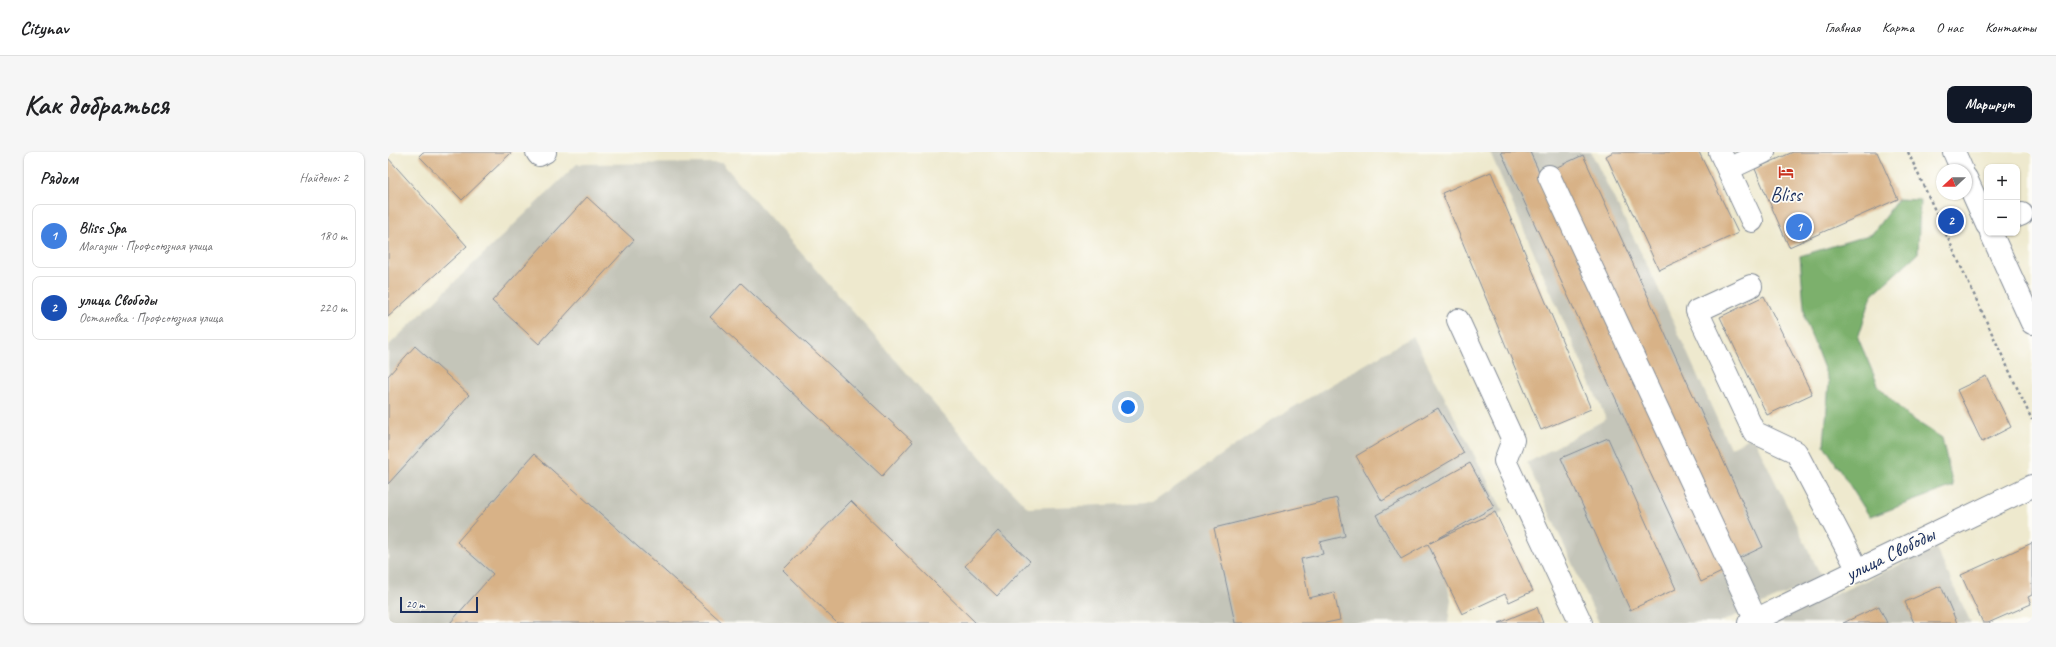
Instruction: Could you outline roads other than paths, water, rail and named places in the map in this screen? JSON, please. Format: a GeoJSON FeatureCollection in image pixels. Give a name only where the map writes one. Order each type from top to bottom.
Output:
{"type":"FeatureCollection","features":[{"type":"Feature","properties":{"kind":"street"},"geometry":{"type":"LineString","coordinates":[[537,152],[539,155],[545,152]]}},
{"type":"Feature","properties":{"kind":"street"},"geometry":{"type":"LineString","coordinates":[[1752,221],[1724,160],[1764,152]]}},
{"type":"Feature","properties":{"kind":"street"},"geometry":{"type":"LineString","coordinates":[[1954,152],[1959,164]]}},
{"type":"Feature","properties":{"kind":"street"},"geometry":{"type":"LineString","coordinates":[[1549,176],[1752,621]]}},
{"type":"Feature","properties":{"kind":"street"},"geometry":{"type":"LineString","coordinates":[[1972,191],[1984,218]]}},
{"type":"Feature","properties":{"kind":"street"},"geometry":{"type":"LineString","coordinates":[[1992,236],[2032,323]]}},
{"type":"Feature","properties":{"kind":"street"},"geometry":{"type":"LineString","coordinates":[[1751,286],[1697,311],[1754,432],[1796,452],[1858,570]]}},
{"type":"Feature","properties":{"kind":"street"},"geometry":{"type":"LineString","coordinates":[[1458,320],[1513,440],[1505,461],[1581,623]]}},
{"type":"Feature","properties":{"kind":"street","name":"улица Свободы"},"geometry":{"type":"LineString","coordinates":[[1752,621],[2032,486]]}},
{"type":"Feature","properties":{"kind":"place","name":"Bliss"},"geometry":{"type":"Point","coordinates":[1786,172]}},
{"type":"Feature","properties":{"kind":"place","name":"улица Свободы"},"geometry":{"type":"Point","coordinates":[1951,221]}},
{"type":"Feature","properties":{"kind":"place","name":"Bliss Spa"},"geometry":{"type":"Point","coordinates":[1799,227]}}]}
